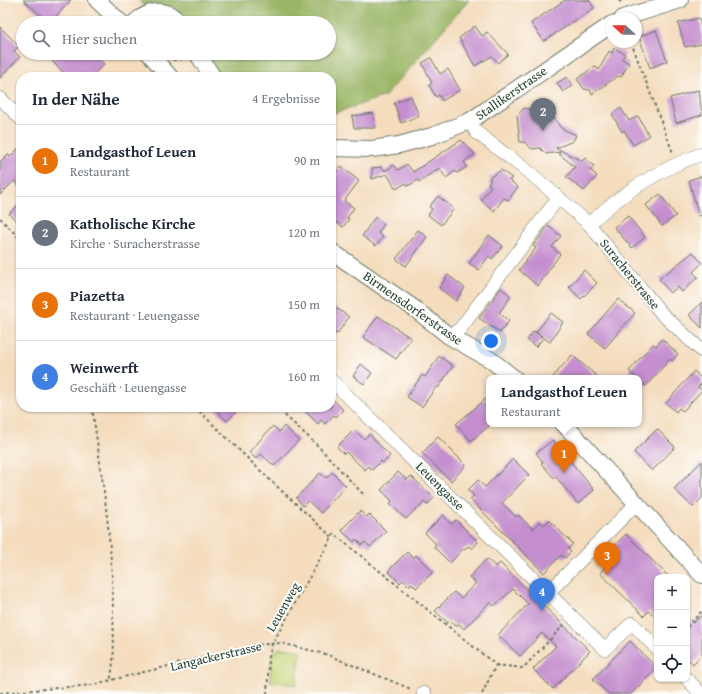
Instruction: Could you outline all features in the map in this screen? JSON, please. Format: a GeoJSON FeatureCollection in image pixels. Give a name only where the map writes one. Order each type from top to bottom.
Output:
{"type":"FeatureCollection","features":[{"type":"Feature","properties":{"kind":"main road"},"geometry":{"type":"LineString","coordinates":[[97,0],[114,16]]}},
{"type":"Feature","properties":{"kind":"main road"},"geometry":{"type":"LineString","coordinates":[[640,12],[672,1]]}},
{"type":"Feature","properties":{"kind":"main road"},"geometry":{"type":"LineString","coordinates":[[144,16],[148,13],[161,11],[172,16]]}},
{"type":"Feature","properties":{"kind":"main road","name":"Stallikerstrasse"},"geometry":{"type":"LineString","coordinates":[[336,148],[372,149],[400,145],[432,136],[470,121],[606,28]]}},
{"type":"Feature","properties":{"kind":"main road"},"geometry":{"type":"LineString","coordinates":[[155,60],[166,72]]}},
{"type":"Feature","properties":{"kind":"main road"},"geometry":{"type":"LineString","coordinates":[[196,60],[208,72]]}},
{"type":"Feature","properties":{"kind":"main road","name":"Birmensdorferstrasse"},"geometry":{"type":"LineString","coordinates":[[336,254],[415,309],[449,336],[491,360],[510,375]]}},
{"type":"Feature","properties":{"kind":"main road"},"geometry":{"type":"LineString","coordinates":[[567,427],[702,574]]}},
{"type":"Feature","properties":{"kind":"street"},"geometry":{"type":"LineString","coordinates":[[0,98],[16,114]]}},
{"type":"Feature","properties":{"kind":"street","name":"Suracherstrasse"},"geometry":{"type":"LineString","coordinates":[[470,121],[476,132],[559,197],[589,224],[662,314],[702,351]]}},
{"type":"Feature","properties":{"kind":"street"},"geometry":{"type":"LineString","coordinates":[[589,224],[606,208],[646,179],[676,163],[702,154]]}},
{"type":"Feature","properties":{"kind":"street"},"geometry":{"type":"LineString","coordinates":[[449,336],[460,329],[559,197]]}},
{"type":"Feature","properties":{"kind":"street","name":"Leuengasse"},"geometry":{"type":"LineString","coordinates":[[336,385],[604,649],[632,624],[654,646]]}},
{"type":"Feature","properties":{"kind":"street"},"geometry":{"type":"LineString","coordinates":[[548,593],[637,503]]}},
{"type":"Feature","properties":{"kind":"street"},"geometry":{"type":"LineString","coordinates":[[690,682],[702,694]]}},
{"type":"Feature","properties":{"kind":"path"},"geometry":{"type":"LineString","coordinates":[[633,48],[676,163]]}},
{"type":"Feature","properties":{"kind":"path"},"geometry":{"type":"LineString","coordinates":[[0,218],[16,235]]}},
{"type":"Feature","properties":{"kind":"path"},"geometry":{"type":"LineString","coordinates":[[93,412],[108,519],[113,586],[114,663],[110,682]]}},
{"type":"Feature","properties":{"kind":"path"},"geometry":{"type":"LineString","coordinates":[[200,412],[271,481],[332,537]]}},
{"type":"Feature","properties":{"kind":"path"},"geometry":{"type":"LineString","coordinates":[[281,412],[317,445],[363,494]]}},
{"type":"Feature","properties":{"kind":"path","name":"Leuenweg"},"geometry":{"type":"LineString","coordinates":[[267,694],[269,657],[272,644],[334,534],[496,665]]}},
{"type":"Feature","properties":{"kind":"path"},"geometry":{"type":"LineString","coordinates":[[690,624],[702,610]]}},
{"type":"Feature","properties":{"kind":"path"},"geometry":{"type":"LineString","coordinates":[[482,694],[496,665],[523,668],[565,625]]}},
{"type":"Feature","properties":{"kind":"path","name":"Langackerstrasse"},"geometry":{"type":"LineString","coordinates":[[0,693],[110,682],[255,645],[281,643],[325,654],[424,694]]}},
{"type":"Feature","properties":{"kind":"green space"},"geometry":{"type":"Polygon","coordinates":[[[139,0],[469,0],[385,96],[336,113],[336,72],[210,72],[202,60],[336,60],[336,16],[157,16],[148,13],[139,0]]]}},
{"type":"Feature","properties":{"kind":"green space"},"geometry":{"type":"Polygon","coordinates":[[[280,648],[301,651],[296,685],[270,681],[272,654],[280,648]]]}},
{"type":"Feature","properties":{"kind":"building"},"geometry":{"type":"Polygon","coordinates":[[[23,0],[71,0],[56,16],[42,16],[23,0]]]}},
{"type":"Feature","properties":{"kind":"building"},"geometry":{"type":"Polygon","coordinates":[[[565,0],[589,0],[594,8],[544,41],[531,23],[565,0]]]}},
{"type":"Feature","properties":{"kind":"building"},"geometry":{"type":"Polygon","coordinates":[[[699,18],[702,31],[702,44],[685,47],[678,23],[699,18]]]}},
{"type":"Feature","properties":{"kind":"building"},"geometry":{"type":"Polygon","coordinates":[[[475,26],[482,36],[487,32],[508,54],[498,63],[492,56],[475,66],[459,38],[475,26]]]}},
{"type":"Feature","properties":{"kind":"building"},"geometry":{"type":"Polygon","coordinates":[[[0,27],[16,43],[16,49],[14,51],[16,53],[17,60],[0,78],[0,27]]]}},
{"type":"Feature","properties":{"kind":"building"},"geometry":{"type":"Polygon","coordinates":[[[656,30],[667,61],[650,68],[642,45],[642,36],[656,30]]]}},
{"type":"Feature","properties":{"kind":"building"},"geometry":{"type":"Polygon","coordinates":[[[614,48],[625,54],[622,59],[629,63],[621,77],[618,76],[592,94],[590,90],[584,89],[577,79],[595,66],[599,70],[609,51],[612,53],[614,48]]]}},
{"type":"Feature","properties":{"kind":"building"},"geometry":{"type":"Polygon","coordinates":[[[431,58],[440,74],[448,69],[460,90],[442,101],[439,95],[436,97],[429,85],[432,83],[422,63],[431,58]]]}},
{"type":"Feature","properties":{"kind":"building"},"geometry":{"type":"Polygon","coordinates":[[[100,60],[104,64],[96,72],[63,72],[52,61],[100,60]]]}},
{"type":"Feature","properties":{"kind":"building"},"geometry":{"type":"Polygon","coordinates":[[[567,77],[573,86],[563,92],[557,83],[567,77]]]}},
{"type":"Feature","properties":{"kind":"building"},"geometry":{"type":"Polygon","coordinates":[[[699,90],[702,115],[676,123],[670,98],[699,90]]]}},
{"type":"Feature","properties":{"kind":"building"},"geometry":{"type":"Polygon","coordinates":[[[411,96],[419,116],[401,123],[394,103],[411,96]]]}},
{"type":"Feature","properties":{"kind":"building"},"geometry":{"type":"Polygon","coordinates":[[[546,107],[561,128],[576,135],[573,141],[556,148],[582,161],[585,158],[594,166],[590,170],[597,176],[584,191],[566,177],[575,167],[559,154],[560,152],[546,154],[540,148],[532,149],[524,142],[520,142],[517,116],[524,108],[542,111],[546,107]]]}},
{"type":"Feature","properties":{"kind":"building"},"geometry":{"type":"Polygon","coordinates":[[[621,108],[629,121],[638,116],[649,136],[633,145],[624,130],[622,132],[612,114],[621,108]]]}},
{"type":"Feature","properties":{"kind":"building"},"geometry":{"type":"Polygon","coordinates":[[[373,113],[375,128],[354,128],[352,116],[373,113]]]}},
{"type":"Feature","properties":{"kind":"building"},"geometry":{"type":"Polygon","coordinates":[[[461,140],[475,154],[464,162],[467,167],[457,173],[455,171],[446,178],[439,168],[419,182],[418,180],[408,186],[406,183],[396,189],[387,174],[372,179],[372,168],[382,167],[385,171],[394,165],[398,170],[407,164],[413,172],[461,140]]]}},
{"type":"Feature","properties":{"kind":"building"},"geometry":{"type":"Polygon","coordinates":[[[16,151],[16,183],[14,181],[0,195],[0,162],[8,154],[10,157],[16,151]]]}},
{"type":"Feature","properties":{"kind":"building"},"geometry":{"type":"Polygon","coordinates":[[[341,166],[359,181],[344,201],[354,208],[343,227],[336,222],[336,172],[341,166]]]}},
{"type":"Feature","properties":{"kind":"building"},"geometry":{"type":"Polygon","coordinates":[[[501,170],[512,178],[509,180],[518,187],[508,200],[504,198],[494,211],[481,200],[491,186],[488,184],[491,180],[489,178],[501,170]]]}},
{"type":"Feature","properties":{"kind":"building"},"geometry":{"type":"Polygon","coordinates":[[[702,176],[702,215],[699,216],[689,180],[702,176]]]}},
{"type":"Feature","properties":{"kind":"building"},"geometry":{"type":"Polygon","coordinates":[[[660,194],[676,216],[662,226],[646,205],[660,194]]]}},
{"type":"Feature","properties":{"kind":"building"},"geometry":{"type":"Polygon","coordinates":[[[438,196],[454,209],[441,225],[428,215],[432,209],[429,207],[438,196]]]}},
{"type":"Feature","properties":{"kind":"building"},"geometry":{"type":"Polygon","coordinates":[[[16,207],[16,220],[9,214],[16,207]]]}},
{"type":"Feature","properties":{"kind":"building"},"geometry":{"type":"Polygon","coordinates":[[[628,216],[645,237],[632,248],[614,227],[628,216]]]}},
{"type":"Feature","properties":{"kind":"building"},"geometry":{"type":"Polygon","coordinates":[[[375,217],[384,224],[378,233],[383,237],[376,246],[362,236],[375,217]]]}},
{"type":"Feature","properties":{"kind":"building"},"geometry":{"type":"Polygon","coordinates":[[[548,226],[561,236],[552,247],[560,254],[538,286],[519,270],[536,248],[533,246],[548,226]]]}},
{"type":"Feature","properties":{"kind":"building"},"geometry":{"type":"Polygon","coordinates":[[[418,230],[427,237],[406,266],[396,259],[418,230]]]}},
{"type":"Feature","properties":{"kind":"building"},"geometry":{"type":"Polygon","coordinates":[[[489,235],[503,246],[492,259],[489,256],[479,270],[469,263],[489,235]]]}},
{"type":"Feature","properties":{"kind":"building"},"geometry":{"type":"Polygon","coordinates":[[[693,252],[702,263],[693,272],[698,277],[682,292],[678,287],[670,293],[659,279],[693,252]]]}},
{"type":"Feature","properties":{"kind":"building"},"geometry":{"type":"Polygon","coordinates":[[[584,270],[597,283],[581,299],[569,287],[584,270]]]}},
{"type":"Feature","properties":{"kind":"building"},"geometry":{"type":"Polygon","coordinates":[[[448,275],[465,288],[456,301],[439,288],[448,275]]]}},
{"type":"Feature","properties":{"kind":"building"},"geometry":{"type":"Polygon","coordinates":[[[501,288],[511,296],[499,313],[509,321],[500,333],[479,318],[501,288]]]}},
{"type":"Feature","properties":{"kind":"building"},"geometry":{"type":"Polygon","coordinates":[[[618,299],[635,313],[605,348],[588,334],[618,299]]]}},
{"type":"Feature","properties":{"kind":"building"},"geometry":{"type":"Polygon","coordinates":[[[702,302],[702,328],[689,315],[702,302]]]}},
{"type":"Feature","properties":{"kind":"building"},"geometry":{"type":"Polygon","coordinates":[[[336,308],[349,317],[336,333],[336,308]]]}},
{"type":"Feature","properties":{"kind":"building"},"geometry":{"type":"Polygon","coordinates":[[[551,313],[563,322],[550,342],[536,332],[551,313]]]}},
{"type":"Feature","properties":{"kind":"building"},"geometry":{"type":"Polygon","coordinates":[[[378,316],[411,338],[396,359],[363,337],[378,316]]]}},
{"type":"Feature","properties":{"kind":"building"},"geometry":{"type":"Polygon","coordinates":[[[534,331],[543,338],[536,347],[527,340],[534,331]]]}},
{"type":"Feature","properties":{"kind":"building"},"geometry":{"type":"Polygon","coordinates":[[[662,339],[678,354],[672,361],[670,359],[646,386],[642,382],[642,375],[634,375],[629,371],[653,344],[656,346],[662,339]]]}},
{"type":"Feature","properties":{"kind":"building"},"geometry":{"type":"Polygon","coordinates":[[[572,355],[595,375],[555,375],[572,355]]]}},
{"type":"Feature","properties":{"kind":"building"},"geometry":{"type":"Polygon","coordinates":[[[439,356],[453,366],[438,388],[436,387],[422,407],[407,397],[422,375],[425,377],[439,356]]]}},
{"type":"Feature","properties":{"kind":"building"},"geometry":{"type":"Polygon","coordinates":[[[361,364],[372,373],[364,384],[353,376],[361,364]]]}},
{"type":"Feature","properties":{"kind":"building"},"geometry":{"type":"Polygon","coordinates":[[[694,371],[702,379],[702,383],[698,387],[702,390],[683,411],[679,408],[676,412],[666,403],[694,371]]]}},
{"type":"Feature","properties":{"kind":"building"},"geometry":{"type":"Polygon","coordinates":[[[486,399],[486,427],[488,427],[471,441],[456,424],[486,399]]]}},
{"type":"Feature","properties":{"kind":"building"},"geometry":{"type":"Polygon","coordinates":[[[336,402],[343,410],[336,417],[334,415],[325,424],[321,420],[318,424],[306,412],[336,412],[336,402]]]}},
{"type":"Feature","properties":{"kind":"building"},"geometry":{"type":"Polygon","coordinates":[[[218,412],[236,412],[227,421],[218,412]]]}},
{"type":"Feature","properties":{"kind":"building"},"geometry":{"type":"Polygon","coordinates":[[[273,426],[279,432],[284,426],[299,440],[274,466],[261,454],[256,459],[249,452],[273,426]]]}},
{"type":"Feature","properties":{"kind":"building"},"geometry":{"type":"Polygon","coordinates":[[[657,429],[675,447],[652,471],[634,452],[657,429]]]}},
{"type":"Feature","properties":{"kind":"building"},"geometry":{"type":"Polygon","coordinates":[[[354,430],[364,439],[369,434],[390,456],[383,463],[381,461],[372,470],[368,466],[365,470],[346,452],[344,454],[337,447],[354,430]]]}},
{"type":"Feature","properties":{"kind":"building"},"geometry":{"type":"Polygon","coordinates":[[[438,437],[466,465],[451,481],[422,453],[438,437]]]}},
{"type":"Feature","properties":{"kind":"building"},"geometry":{"type":"Polygon","coordinates":[[[553,440],[594,490],[578,504],[556,477],[554,478],[541,463],[543,462],[536,453],[553,440]]]}},
{"type":"Feature","properties":{"kind":"building"},"geometry":{"type":"Polygon","coordinates":[[[513,459],[529,475],[502,503],[516,517],[518,515],[533,529],[540,521],[544,525],[549,520],[573,544],[568,549],[571,552],[565,558],[561,555],[544,573],[470,499],[474,496],[468,490],[478,480],[485,487],[513,459]]]}},
{"type":"Feature","properties":{"kind":"building"},"geometry":{"type":"Polygon","coordinates":[[[702,461],[702,498],[693,507],[674,489],[702,461]]]}},
{"type":"Feature","properties":{"kind":"building"},"geometry":{"type":"Polygon","coordinates":[[[332,472],[346,486],[321,513],[308,501],[303,506],[296,498],[320,473],[326,478],[332,472]]]}},
{"type":"Feature","properties":{"kind":"building"},"geometry":{"type":"Polygon","coordinates":[[[398,472],[407,480],[411,476],[434,498],[427,505],[424,502],[406,519],[390,504],[392,501],[381,490],[398,472]]]}},
{"type":"Feature","properties":{"kind":"building"},"geometry":{"type":"Polygon","coordinates":[[[360,511],[367,517],[369,514],[386,531],[370,547],[365,542],[362,545],[356,539],[354,542],[341,530],[360,511]]]}},
{"type":"Feature","properties":{"kind":"building"},"geometry":{"type":"Polygon","coordinates":[[[443,515],[451,524],[456,520],[478,542],[472,549],[469,546],[462,550],[450,563],[434,547],[436,544],[425,533],[443,515]]]}},
{"type":"Feature","properties":{"kind":"building"},"geometry":{"type":"Polygon","coordinates":[[[626,534],[666,574],[654,574],[654,615],[649,611],[644,616],[600,573],[605,567],[601,563],[612,552],[610,550],[626,534]]]}},
{"type":"Feature","properties":{"kind":"building"},"geometry":{"type":"Polygon","coordinates":[[[407,552],[413,558],[416,555],[433,572],[416,588],[411,583],[409,586],[403,580],[400,583],[388,571],[407,552]]]}},
{"type":"Feature","properties":{"kind":"building"},"geometry":{"type":"Polygon","coordinates":[[[487,559],[496,567],[500,563],[590,651],[553,689],[533,669],[556,646],[542,633],[520,656],[498,635],[528,604],[513,589],[494,606],[490,602],[464,629],[459,624],[456,626],[450,621],[448,623],[435,611],[454,592],[461,598],[476,583],[469,577],[487,559]]]}},
{"type":"Feature","properties":{"kind":"building"},"geometry":{"type":"Polygon","coordinates":[[[702,615],[702,654],[693,664],[690,661],[690,620],[693,623],[702,615]]]}},
{"type":"Feature","properties":{"kind":"building"},"geometry":{"type":"Polygon","coordinates":[[[630,641],[654,665],[654,671],[631,694],[609,694],[593,679],[630,641]]]}},
{"type":"Feature","properties":{"kind":"place","name":"Katholische Kirche"},"geometry":{"type":"Point","coordinates":[543,131]}},
{"type":"Feature","properties":{"kind":"place","name":"Landgasthof Leuen"},"geometry":{"type":"Point","coordinates":[564,473]}},
{"type":"Feature","properties":{"kind":"place","name":"Piazetta"},"geometry":{"type":"Point","coordinates":[607,575]}},
{"type":"Feature","properties":{"kind":"place","name":"Weinwerft"},"geometry":{"type":"Point","coordinates":[542,611]}}]}
